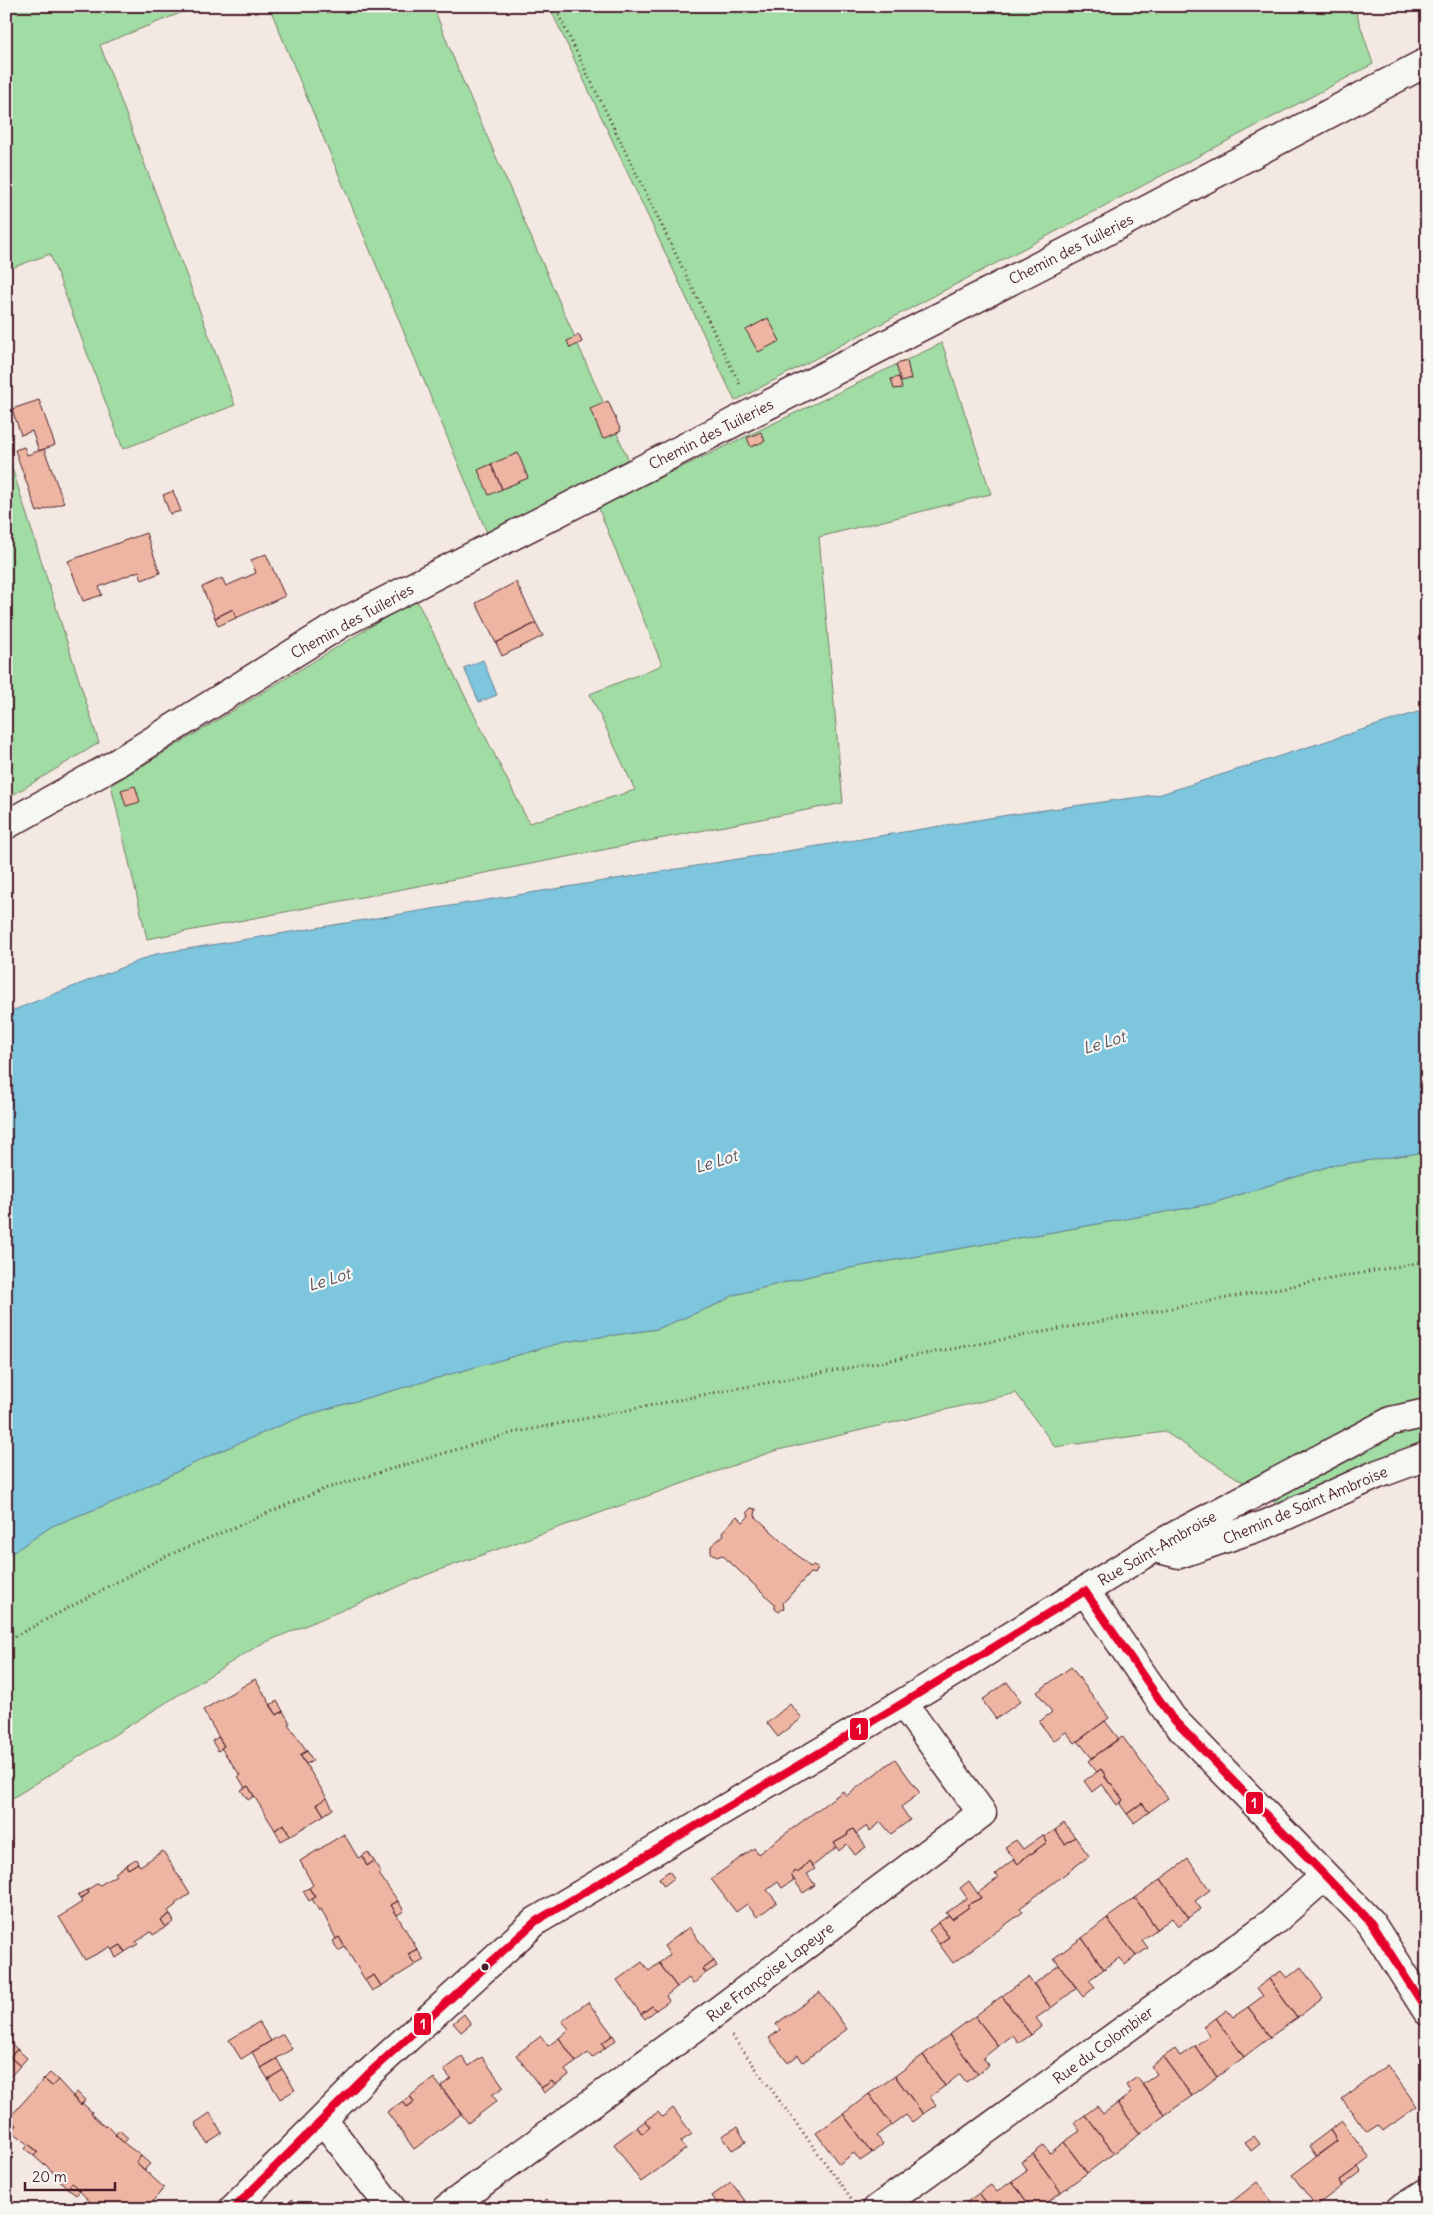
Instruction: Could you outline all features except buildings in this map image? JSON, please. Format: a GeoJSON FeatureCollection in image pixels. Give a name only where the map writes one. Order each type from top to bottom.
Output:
{"type":"FeatureCollection","features":[{"type":"Feature","properties":{"kind":"street","name":"Chemin des Tuileries"},"geometry":{"type":"LineString","coordinates":[[6,825],[114,765],[342,623],[1084,243],[1427,62]]}},
{"type":"Feature","properties":{"kind":"street","name":"Rue Saint-Ambroise"},"geometry":{"type":"LineString","coordinates":[[233,2209],[368,2074],[536,1922],[903,1703],[1165,1541],[1391,1421],[1427,1413]]}},
{"type":"Feature","properties":{"kind":"street","name":"Chemin de Saint Ambroise"},"geometry":{"type":"LineString","coordinates":[[1155,1548],[1179,1554],[1267,1524],[1378,1474],[1427,1456]]}},
{"type":"Feature","properties":{"kind":"street"},"geometry":{"type":"LineString","coordinates":[[1085,1591],[1172,1718],[1371,1923],[1427,2011]]}},
{"type":"Feature","properties":{"kind":"street","name":"Rue Françoise Lapeyre"},"geometry":{"type":"LineString","coordinates":[[446,2209],[715,2013],[982,1813],[903,1703]]}},
{"type":"Feature","properties":{"kind":"street","name":"Rue du Colombier"},"geometry":{"type":"LineString","coordinates":[[865,2205],[1273,1922],[1325,1876]]}},
{"type":"Feature","properties":{"kind":"street"},"geometry":{"type":"LineString","coordinates":[[323,2120],[392,2209]]}},
{"type":"Feature","properties":{"kind":"street"},"geometry":{"type":"LineString","coordinates":[[1400,2209],[1427,2192]]}},
{"type":"Feature","properties":{"kind":"path"},"geometry":{"type":"LineString","coordinates":[[554,6],[754,412]]}},
{"type":"Feature","properties":{"kind":"path"},"geometry":{"type":"LineString","coordinates":[[6,1641],[162,1558],[324,1489],[512,1433],[718,1392],[1427,1260]]}},
{"type":"Feature","properties":{"kind":"path"},"geometry":{"type":"LineString","coordinates":[[715,2013],[865,2205]]}},
{"type":"Feature","properties":{"kind":"green space"},"geometry":{"type":"Polygon","coordinates":[[[6,6],[198,6],[100,45],[235,405],[123,449],[50,254],[6,270],[6,6]]]}},
{"type":"Feature","properties":{"kind":"green space"},"geometry":{"type":"Polygon","coordinates":[[[269,6],[433,6],[459,72],[628,459],[487,533],[269,6]]]}},
{"type":"Feature","properties":{"kind":"green space"},"geometry":{"type":"Polygon","coordinates":[[[549,6],[1354,6],[1373,64],[735,401],[549,6]]]}},
{"type":"Feature","properties":{"kind":"green space"},"geometry":{"type":"Polygon","coordinates":[[[942,343],[991,494],[819,537],[843,803],[147,939],[111,785],[416,599],[529,823],[635,790],[590,694],[662,665],[598,507],[942,343]]]}},
{"type":"Feature","properties":{"kind":"green space"},"geometry":{"type":"Polygon","coordinates":[[[6,449],[99,743],[6,799],[6,449]]]}},
{"type":"Feature","properties":{"kind":"green space"},"geometry":{"type":"Polygon","coordinates":[[[1427,1152],[1427,1449],[1279,1505],[1165,1432],[1055,1447],[1016,1393],[774,1451],[431,1573],[259,1645],[6,1802],[6,1557],[52,1526],[121,1499],[213,1454],[303,1416],[564,1342],[657,1329],[720,1303],[734,1295],[822,1273],[1210,1204],[1330,1166],[1427,1152]]]}},
{"type":"Feature","properties":{"kind":"water"},"geometry":{"type":"Polygon","coordinates":[[[483,660],[497,695],[479,702],[464,668],[483,660]]]}},
{"type":"Feature","properties":{"kind":"water","name":"Le Lot"},"geometry":{"type":"Polygon","coordinates":[[[1427,709],[1427,1152],[1330,1166],[1210,1204],[822,1273],[734,1295],[720,1303],[657,1329],[564,1342],[303,1416],[213,1454],[121,1499],[52,1526],[6,1557],[6,1013],[156,954],[1008,815],[1161,794],[1427,709]]]}},
{"type":"Feature","properties":{"kind":"transit line","name":"1"},"geometry":{"type":"LineString","coordinates":[[1085,1591],[1172,1718],[1371,1923],[1427,2011]]}},
{"type":"Feature","properties":{"kind":"transit line","name":"1"},"geometry":{"type":"LineString","coordinates":[[233,2209],[368,2074],[536,1921],[903,1703],[1085,1591]]}}]}
